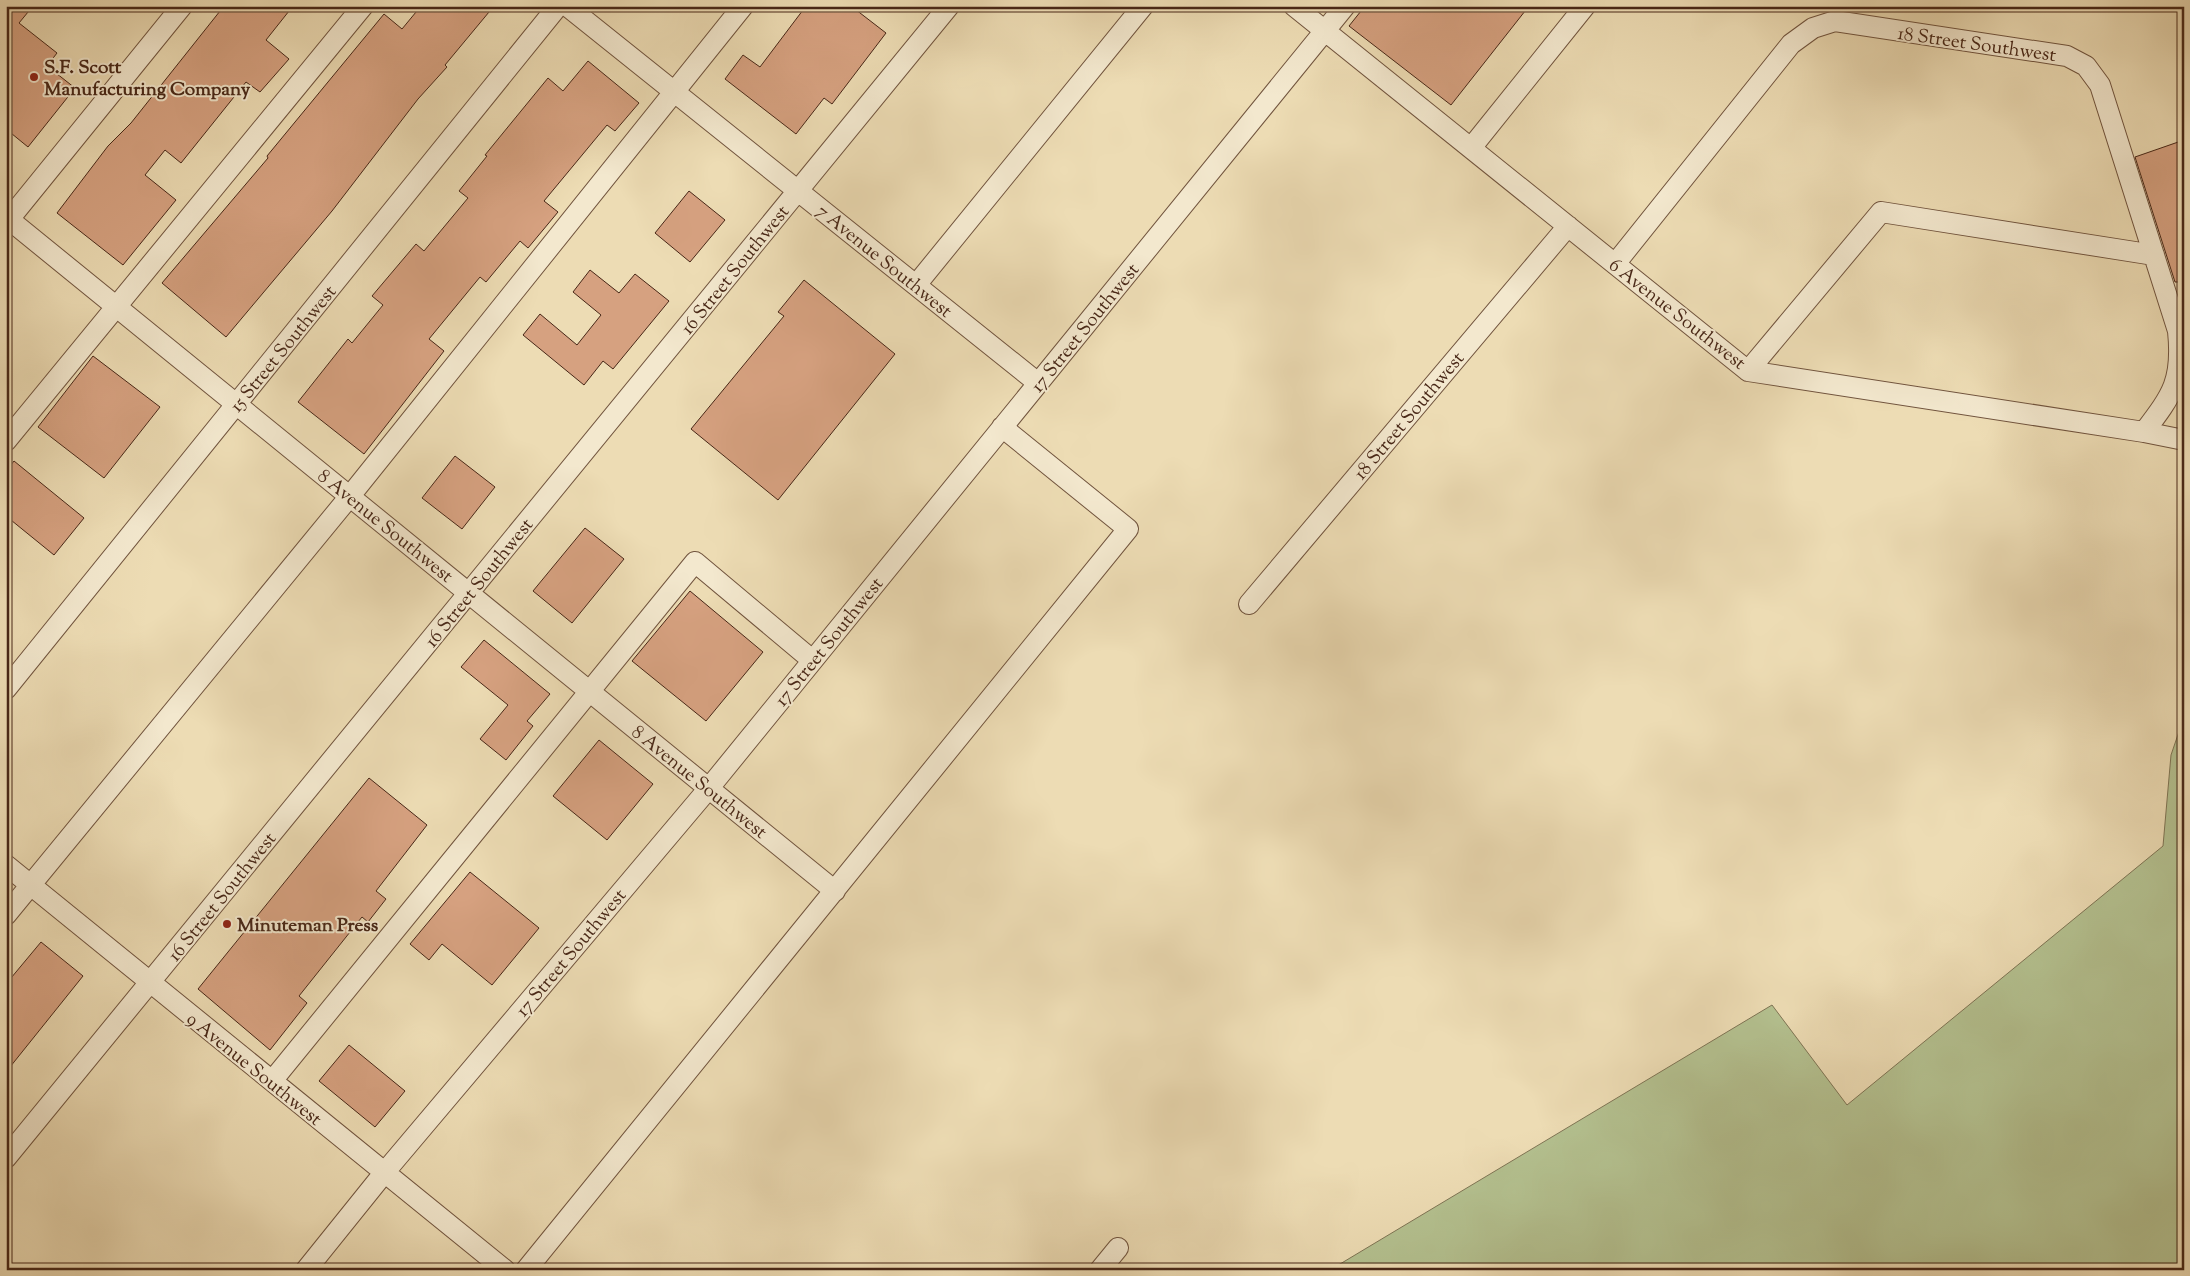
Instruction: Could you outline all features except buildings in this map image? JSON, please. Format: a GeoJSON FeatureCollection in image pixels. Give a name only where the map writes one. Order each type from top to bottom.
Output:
{"type":"FeatureCollection","features":[{"type":"Feature","properties":{"kind":"street"},"geometry":{"type":"LineString","coordinates":[[7,220],[182,6]]}},
{"type":"Feature","properties":{"kind":"street"},"geometry":{"type":"LineString","coordinates":[[6,441],[363,6]]}},
{"type":"Feature","properties":{"kind":"street","name":"15 Street Southwest"},"geometry":{"type":"LineString","coordinates":[[6,689],[558,6]]}},
{"type":"Feature","properties":{"kind":"street","name":"7 Avenue Southwest"},"geometry":{"type":"LineString","coordinates":[[567,6],[1038,383]]}},
{"type":"Feature","properties":{"kind":"street"},"geometry":{"type":"LineString","coordinates":[[6,915],[350,496],[743,6]]}},
{"type":"Feature","properties":{"kind":"street","name":"16 Street Southwest"},"geometry":{"type":"LineString","coordinates":[[6,1158],[949,6]]}},
{"type":"Feature","properties":{"kind":"street"},"geometry":{"type":"LineString","coordinates":[[916,285],[1142,6]]}},
{"type":"Feature","properties":{"kind":"street","name":"6 Avenue Southwest"},"geometry":{"type":"LineString","coordinates":[[1294,6],[1748,371],[2144,432],[2184,440]]}},
{"type":"Feature","properties":{"kind":"street","name":"17 Street Southwest"},"geometry":{"type":"LineString","coordinates":[[306,1270],[384,1173],[709,788],[1344,6]]}},
{"type":"Feature","properties":{"kind":"street"},"geometry":{"type":"LineString","coordinates":[[1471,148],[1585,6]]}},
{"type":"Feature","properties":{"kind":"street","name":"18 Street Southwest"},"geometry":{"type":"LineString","coordinates":[[1615,264],[1790,44],[1813,28],[1835,22],[2067,56],[2086,66],[2100,85],[2178,331],[2180,356],[2176,383],[2162,408],[2144,432]]}},
{"type":"Feature","properties":{"kind":"street"},"geometry":{"type":"LineString","coordinates":[[1748,371],[1881,212],[2154,255]]}},
{"type":"Feature","properties":{"kind":"street","name":"8 Avenue Southwest"},"geometry":{"type":"LineString","coordinates":[[7,220],[116,306],[835,891]]}},
{"type":"Feature","properties":{"kind":"street","name":"18 Street Southwest"},"geometry":{"type":"LineString","coordinates":[[1249,604],[1568,226]]}},
{"type":"Feature","properties":{"kind":"street"},"geometry":{"type":"LineString","coordinates":[[526,1270],[1128,529],[1002,427]]}},
{"type":"Feature","properties":{"kind":"street"},"geometry":{"type":"LineString","coordinates":[[272,1081],[695,562],[812,660]]}},
{"type":"Feature","properties":{"kind":"street","name":"9 Avenue Southwest"},"geometry":{"type":"LineString","coordinates":[[6,865],[505,1270]]}},
{"type":"Feature","properties":{"kind":"street"},"geometry":{"type":"LineString","coordinates":[[1100,1270],[1118,1248]]}},
{"type":"Feature","properties":{"kind":"green space"},"geometry":{"type":"Polygon","coordinates":[[[2184,717],[2184,1270],[1330,1270],[1772,1005],[1847,1105],[2163,846],[2171,755],[2184,717]]]}},
{"type":"Feature","properties":{"kind":"place","name":"S.F. Scott Manufacturing Company"},"geometry":{"type":"Point","coordinates":[34,77]}},
{"type":"Feature","properties":{"kind":"place","name":"Minuteman Press"},"geometry":{"type":"Point","coordinates":[227,924]}}]}
